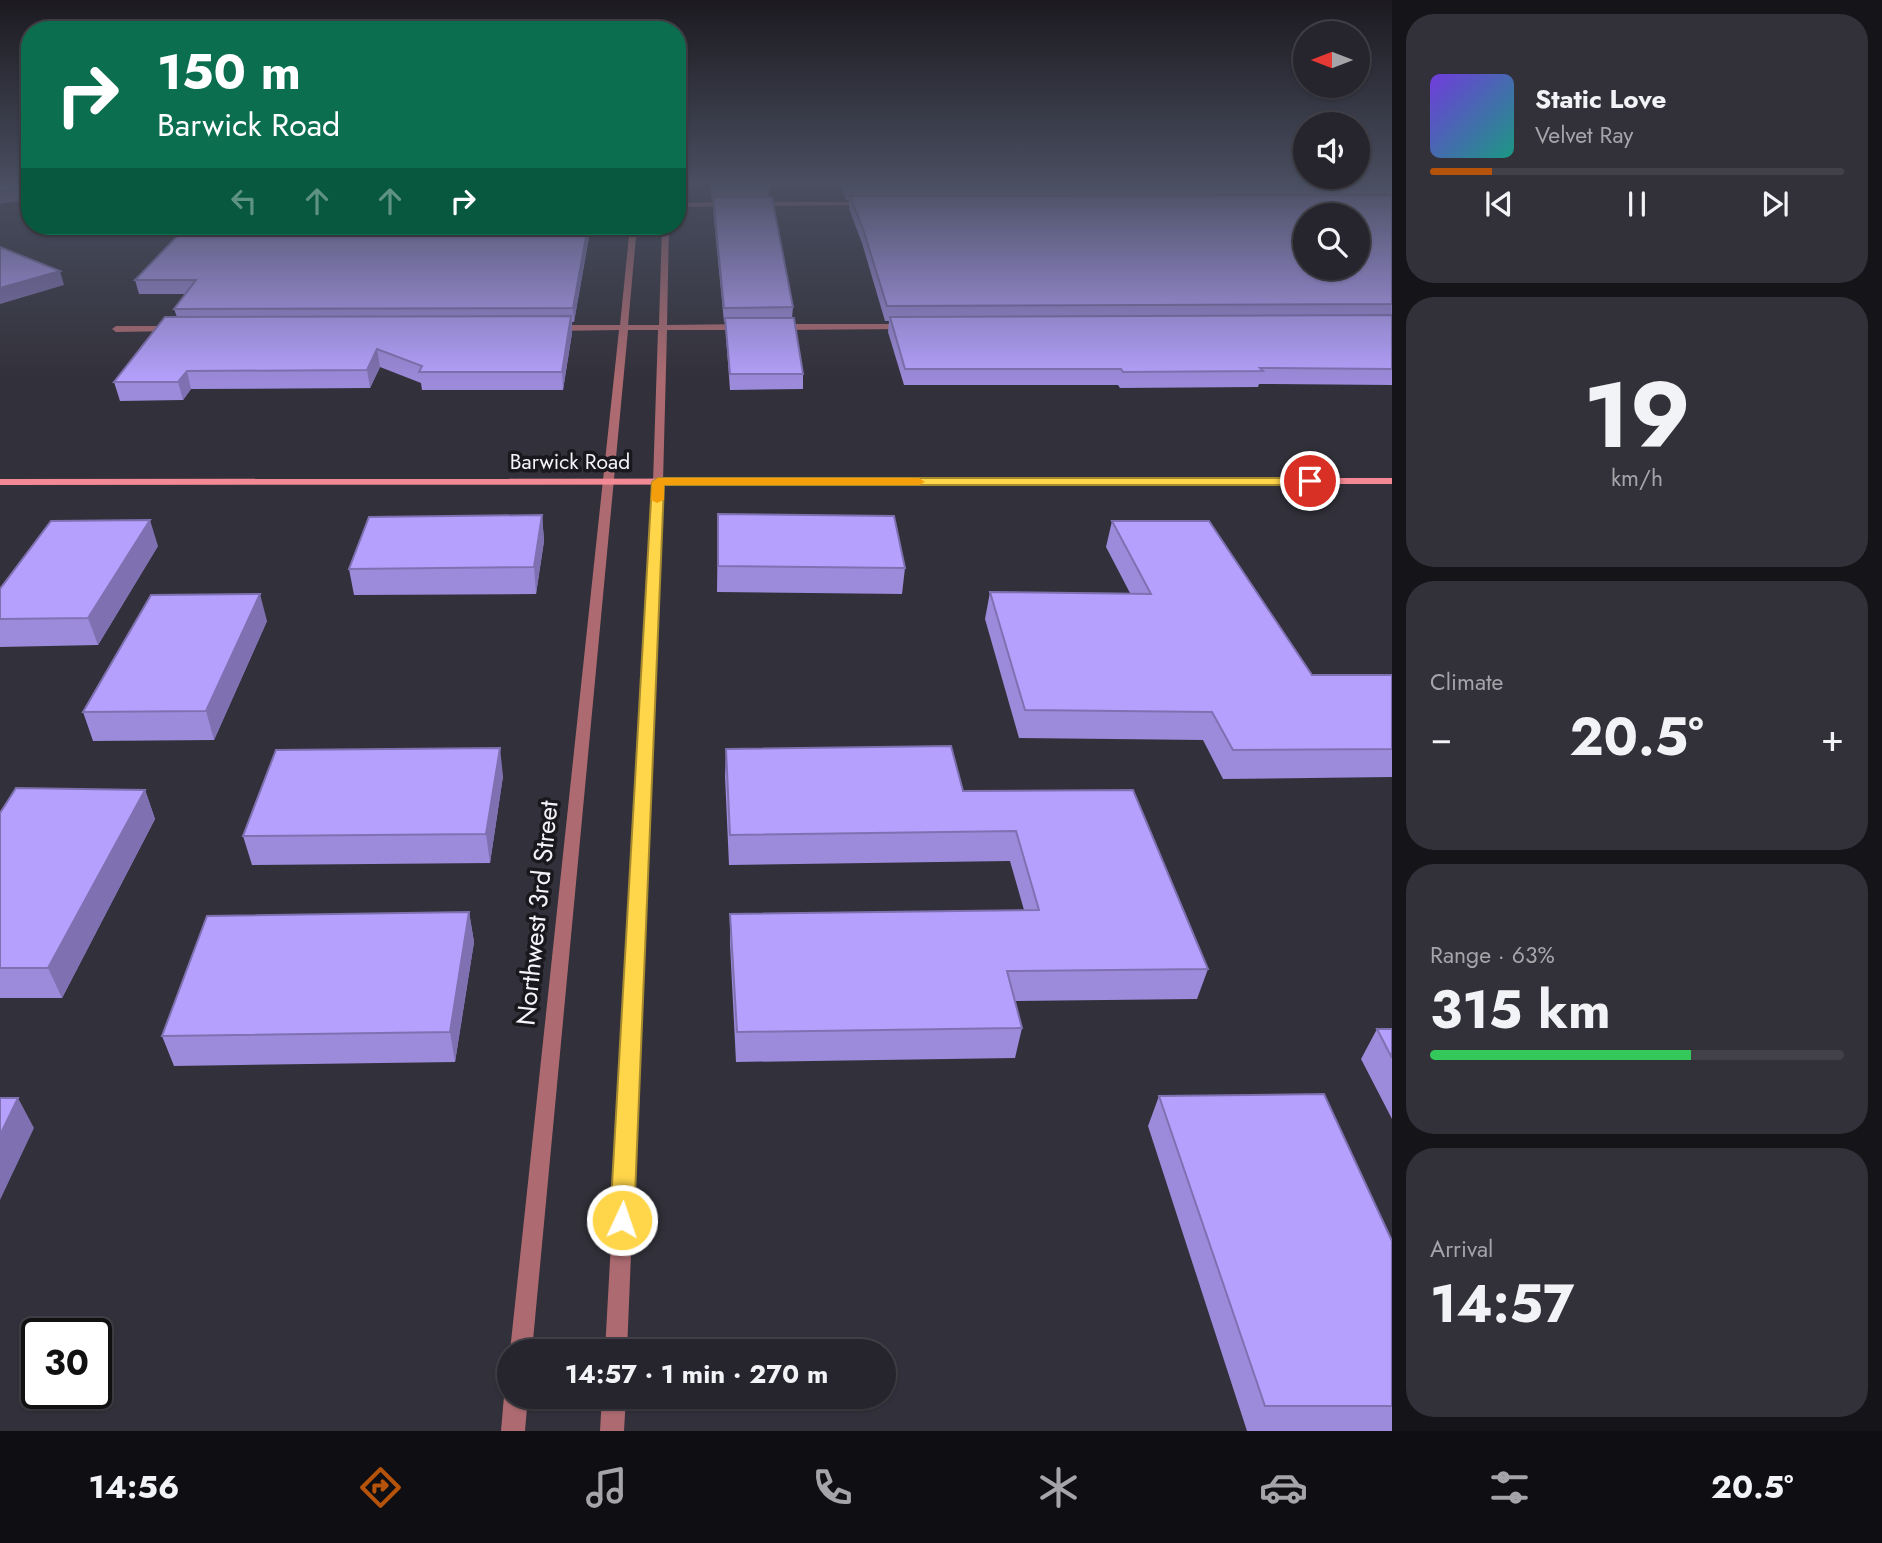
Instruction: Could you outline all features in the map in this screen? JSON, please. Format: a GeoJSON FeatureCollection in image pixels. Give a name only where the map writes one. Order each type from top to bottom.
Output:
{"type":"FeatureCollection","features":[{"type":"Feature","properties":{"kind":"street","name":"Northwest 3rd Street"},"geometry":{"type":"LineString","coordinates":[[522,1339],[610,482],[631,249]]}},
{"type":"Feature","properties":{"kind":"street"},"geometry":{"type":"LineString","coordinates":[[617,1339],[658,482],[665,249]]}},
{"type":"Feature","properties":{"kind":"street"},"geometry":{"type":"LineString","coordinates":[[542,328],[759,327]]}},
{"type":"Feature","properties":{"kind":"street"},"geometry":{"type":"LineString","coordinates":[[773,327],[910,327]]}},
{"type":"Feature","properties":{"kind":"street"},"geometry":{"type":"LineString","coordinates":[[116,329],[184,329]]}},
{"type":"Feature","properties":{"kind":"street","name":"Barwick Road"},"geometry":{"type":"LineString","coordinates":[[0,482],[1392,481]]}},
{"type":"Feature","properties":{"kind":"street"},"geometry":{"type":"LineString","coordinates":[[513,1431],[515,1409]]}},
{"type":"Feature","properties":{"kind":"street"},"geometry":{"type":"LineString","coordinates":[[612,1431],[613,1409]]}},
{"type":"Feature","properties":{"kind":"building"},"geometry":{"type":"Polygon","coordinates":[[[0,249],[60,271],[0,288],[0,249]]]}},
{"type":"Feature","properties":{"kind":"building"},"geometry":{"type":"Polygon","coordinates":[[[165,249],[584,249],[573,308],[174,309],[196,280],[135,280],[165,249]]]}},
{"type":"Feature","properties":{"kind":"building"},"geometry":{"type":"Polygon","coordinates":[[[718,249],[782,249],[793,307],[724,308],[718,249]]]}},
{"type":"Feature","properties":{"kind":"building"},"geometry":{"type":"Polygon","coordinates":[[[869,249],[1293,249],[1293,280],[1370,280],[1370,249],[1392,249],[1392,304],[887,306],[869,249]]]}},
{"type":"Feature","properties":{"kind":"building"},"geometry":{"type":"Polygon","coordinates":[[[1392,315],[1392,369],[1260,368],[1263,371],[1123,372],[1121,369],[905,369],[890,317],[1392,315]]]}},
{"type":"Feature","properties":{"kind":"building"},"geometry":{"type":"Polygon","coordinates":[[[571,316],[562,372],[419,372],[422,366],[377,349],[367,370],[187,371],[178,382],[114,382],[165,317],[571,316]]]}},
{"type":"Feature","properties":{"kind":"building"},"geometry":{"type":"Polygon","coordinates":[[[725,318],[794,318],[803,374],[730,374],[725,318]]]}},
{"type":"Feature","properties":{"kind":"building"},"geometry":{"type":"Polygon","coordinates":[[[718,514],[894,516],[905,568],[718,566],[718,514]]]}},
{"type":"Feature","properties":{"kind":"building"},"geometry":{"type":"Polygon","coordinates":[[[542,515],[534,567],[349,569],[369,517],[542,515]]]}},
{"type":"Feature","properties":{"kind":"building"},"geometry":{"type":"Polygon","coordinates":[[[150,520],[88,618],[0,619],[0,589],[51,521],[150,520]]]}},
{"type":"Feature","properties":{"kind":"building"},"geometry":{"type":"Polygon","coordinates":[[[1112,521],[1209,521],[1312,675],[1392,675],[1392,749],[1233,750],[1212,712],[1025,710],[990,592],[1151,594],[1112,521]]]}},
{"type":"Feature","properties":{"kind":"building"},"geometry":{"type":"Polygon","coordinates":[[[260,594],[206,711],[83,712],[151,595],[260,594]]]}},
{"type":"Feature","properties":{"kind":"building"},"geometry":{"type":"Polygon","coordinates":[[[951,746],[963,791],[1133,790],[1208,969],[1007,971],[1022,1028],[737,1032],[730,914],[1039,910],[1016,831],[730,835],[726,749],[951,746]]]}},
{"type":"Feature","properties":{"kind":"building"},"geometry":{"type":"Polygon","coordinates":[[[500,748],[486,834],[243,836],[276,750],[500,748]]]}},
{"type":"Feature","properties":{"kind":"building"},"geometry":{"type":"Polygon","coordinates":[[[16,788],[145,790],[48,968],[0,968],[0,813],[16,788]]]}},
{"type":"Feature","properties":{"kind":"building"},"geometry":{"type":"Polygon","coordinates":[[[469,912],[450,1032],[162,1036],[207,916],[469,912]]]}},
{"type":"Feature","properties":{"kind":"building"},"geometry":{"type":"Polygon","coordinates":[[[1377,1029],[1392,1029],[1392,1058],[1377,1029]]]}},
{"type":"Feature","properties":{"kind":"building"},"geometry":{"type":"Polygon","coordinates":[[[1324,1094],[1392,1241],[1392,1406],[1265,1406],[1159,1096],[1324,1094]]]}},
{"type":"Feature","properties":{"kind":"building"},"geometry":{"type":"Polygon","coordinates":[[[0,1098],[18,1098],[0,1135],[0,1098]]]}},
{"type":"Feature","properties":{"kind":"slow traffic"},"geometry":{"type":"LineString","coordinates":[[657,500],[658,482],[919,482]]}},
{"type":"Feature","properties":{"kind":"route"},"geometry":{"type":"LineString","coordinates":[[622,1220],[658,482],[1310,481]]}}]}
